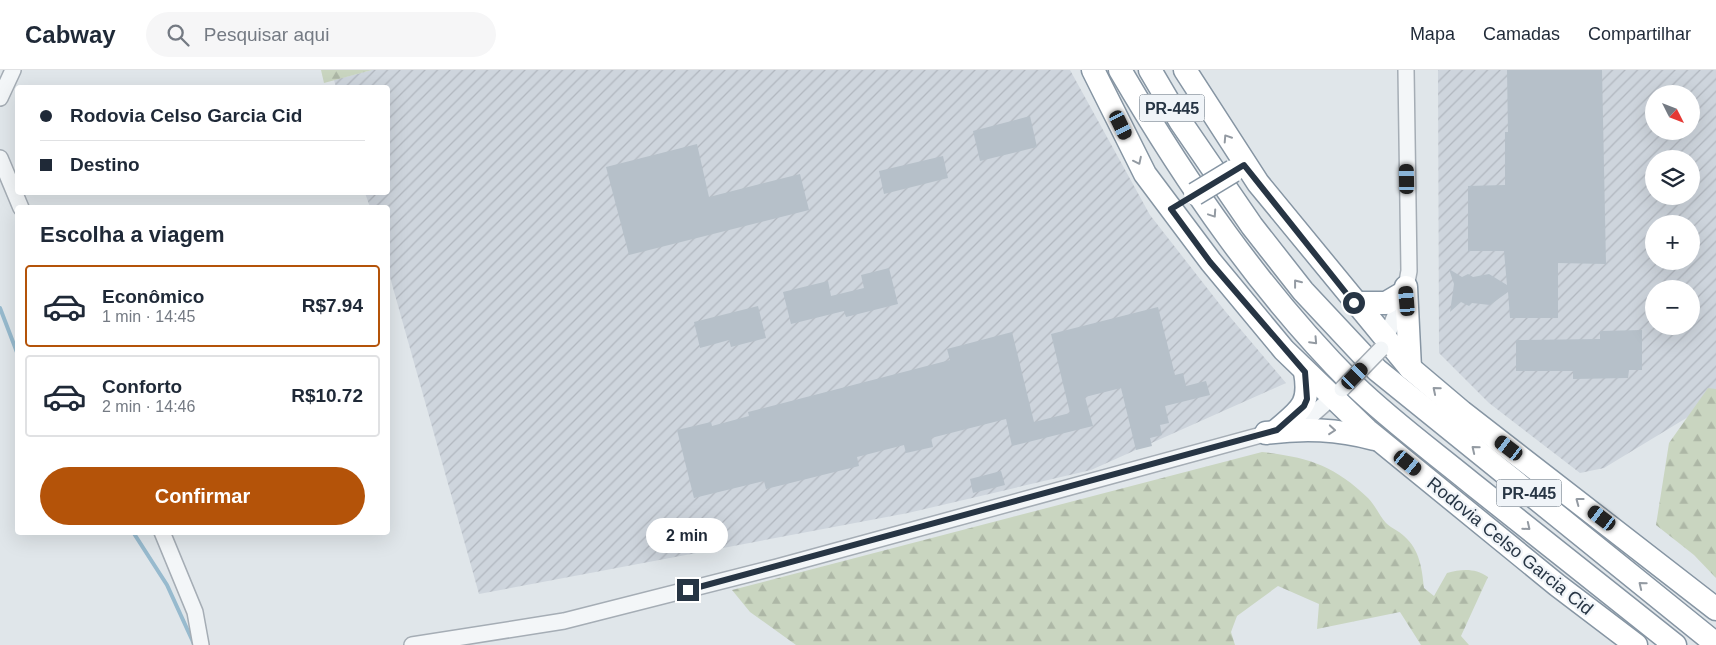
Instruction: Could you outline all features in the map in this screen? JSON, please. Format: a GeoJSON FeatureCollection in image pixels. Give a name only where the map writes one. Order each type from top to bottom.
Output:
{"type":"FeatureCollection","features":[{"type":"Feature","properties":{"kind":"highway","name":"Rodovia Celso Garcia Cid"},"geometry":{"type":"LineString","coordinates":[[1094,70],[1145,174],[1210,262],[1305,372],[1337,393],[1380,440],[1557,585],[1636,645]]}},
{"type":"Feature","properties":{"kind":"highway","name":"Rodovia Celso Garcia Cid"},"geometry":{"type":"LineString","coordinates":[[1120,70],[1158,134],[1232,242],[1283,308],[1354,386],[1420,442],[1672,643]]}},
{"type":"Feature","properties":{"kind":"highway","name":"PR-445"},"geometry":{"type":"LineString","coordinates":[[1150,70],[1180,121],[1252,226],[1303,291],[1378,370],[1716,644]]}},
{"type":"Feature","properties":{"kind":"highway","name":"PR-445"},"geometry":{"type":"LineString","coordinates":[[1185,70],[1239,168],[1354,303],[1384,345],[1462,412],[1708,602]]}},
{"type":"Feature","properties":{"kind":"highway"},"geometry":{"type":"LineString","coordinates":[[1171,209],[1239,168]]}},
{"type":"Feature","properties":{"kind":"highway"},"geometry":{"type":"LineString","coordinates":[[1354,303],[1386,303],[1404,290]]}},
{"type":"Feature","properties":{"kind":"highway"},"geometry":{"type":"LineString","coordinates":[[1404,290],[1410,368]]}},
{"type":"Feature","properties":{"kind":"highway"},"geometry":{"type":"LineString","coordinates":[[1272,432],[1304,406],[1307,399],[1305,372]]}},
{"type":"Feature","properties":{"kind":"highway"},"geometry":{"type":"LineString","coordinates":[[1272,432],[1294,429],[1330,430],[1380,440]]}},
{"type":"Feature","properties":{"kind":"street"},"geometry":{"type":"LineString","coordinates":[[0,98],[13,70]]}},
{"type":"Feature","properties":{"kind":"street"},"geometry":{"type":"LineString","coordinates":[[412,645],[564,621],[777,567],[1301,423],[1337,393],[1384,345],[1404,290],[1408,270],[1406,70]]}},
{"type":"Feature","properties":{"kind":"street"},"geometry":{"type":"LineString","coordinates":[[0,158],[15,194]]}},
{"type":"Feature","properties":{"kind":"street"},"geometry":{"type":"LineString","coordinates":[[163,535],[195,612],[201,645]]}},
{"type":"Feature","properties":{"kind":"shaded area"},"geometry":{"type":"Polygon","coordinates":[[[372,70],[1070,70],[1150,215],[1225,311],[1286,383],[1091,470],[908,513],[479,594],[390,277],[390,205],[369,205],[366,195],[390,195],[390,85],[335,85],[334,80],[372,70]]]}},
{"type":"Feature","properties":{"kind":"shaded area"},"geometry":{"type":"Polygon","coordinates":[[[1438,70],[1716,70],[1716,400],[1604,468],[1580,473],[1489,403],[1439,353],[1438,70]]]}},
{"type":"Feature","properties":{"kind":"green space"},"geometry":{"type":"Polygon","coordinates":[[[321,70],[372,70],[324,83],[321,70]]]}},
{"type":"Feature","properties":{"kind":"green space"},"geometry":{"type":"Polygon","coordinates":[[[1708,388],[1716,389],[1716,578],[1694,555],[1656,525],[1669,443],[1708,388]]]}},
{"type":"Feature","properties":{"kind":"green space"},"geometry":{"type":"Polygon","coordinates":[[[1262,452],[1319,464],[1356,487],[1370,501],[1386,523],[1402,534],[1414,547],[1419,560],[1424,588],[1434,596],[1447,573],[1468,570],[1488,577],[1461,636],[1469,645],[1421,645],[1400,612],[1317,629],[1319,604],[1278,586],[1237,616],[1231,632],[1235,645],[796,645],[750,612],[732,590],[1262,452]]]}},
{"type":"Feature","properties":{"kind":"building"},"geometry":{"type":"Polygon","coordinates":[[[1507,70],[1602,70],[1606,264],[1558,263],[1558,318],[1510,318],[1508,292],[1490,305],[1472,303],[1469,306],[1461,302],[1450,312],[1454,284],[1449,269],[1462,277],[1468,274],[1473,277],[1489,274],[1507,285],[1504,251],[1468,251],[1468,186],[1505,185],[1505,132],[1508,132],[1507,70]]]}},
{"type":"Feature","properties":{"kind":"building"},"geometry":{"type":"Polygon","coordinates":[[[1030,116],[1037,147],[980,161],[973,131],[1030,116]]]}},
{"type":"Feature","properties":{"kind":"building"},"geometry":{"type":"Polygon","coordinates":[[[697,144],[709,197],[800,174],[809,210],[629,255],[606,167],[697,144]]]}},
{"type":"Feature","properties":{"kind":"building"},"geometry":{"type":"Polygon","coordinates":[[[943,156],[948,178],[884,194],[879,171],[943,156]]]}},
{"type":"Feature","properties":{"kind":"building"},"geometry":{"type":"Polygon","coordinates":[[[889,268],[898,304],[846,317],[844,311],[791,324],[783,292],[828,281],[831,296],[864,288],[861,275],[889,268]]]}},
{"type":"Feature","properties":{"kind":"building"},"geometry":{"type":"Polygon","coordinates":[[[758,306],[766,338],[731,347],[729,340],[700,348],[694,322],[758,306]]]}},
{"type":"Feature","properties":{"kind":"building"},"geometry":{"type":"Polygon","coordinates":[[[1158,307],[1175,375],[1183,373],[1186,386],[1206,381],[1210,395],[1165,406],[1169,423],[1160,425],[1162,435],[1150,438],[1152,446],[1136,450],[1121,388],[1085,397],[1093,426],[1012,446],[1006,419],[931,438],[933,447],[906,453],[904,445],[857,457],[859,466],[766,489],[764,481],[694,498],[677,430],[711,422],[712,426],[749,416],[748,412],[950,360],[947,349],[1012,332],[1034,422],[1070,413],[1051,334],[1158,307]]]}},
{"type":"Feature","properties":{"kind":"building"},"geometry":{"type":"Polygon","coordinates":[[[1642,330],[1642,370],[1629,370],[1628,378],[1573,379],[1573,371],[1516,371],[1516,340],[1600,339],[1600,331],[1642,330]]]}},
{"type":"Feature","properties":{"kind":"building"},"geometry":{"type":"Polygon","coordinates":[[[1001,471],[1005,485],[973,493],[970,479],[1001,471]]]}},
{"type":"Feature","properties":{"kind":"waterway"},"geometry":{"type":"LineString","coordinates":[[0,308],[15,347]]}},
{"type":"Feature","properties":{"kind":"waterway"},"geometry":{"type":"LineString","coordinates":[[135,535],[167,585],[194,644]]}},
{"type":"Feature","properties":{"kind":"route"},"geometry":{"type":"LineString","coordinates":[[688,590],[1277,430],[1304,406],[1307,399],[1305,372],[1284,350],[1210,262],[1171,209],[1244,165],[1354,303]]}}]}
